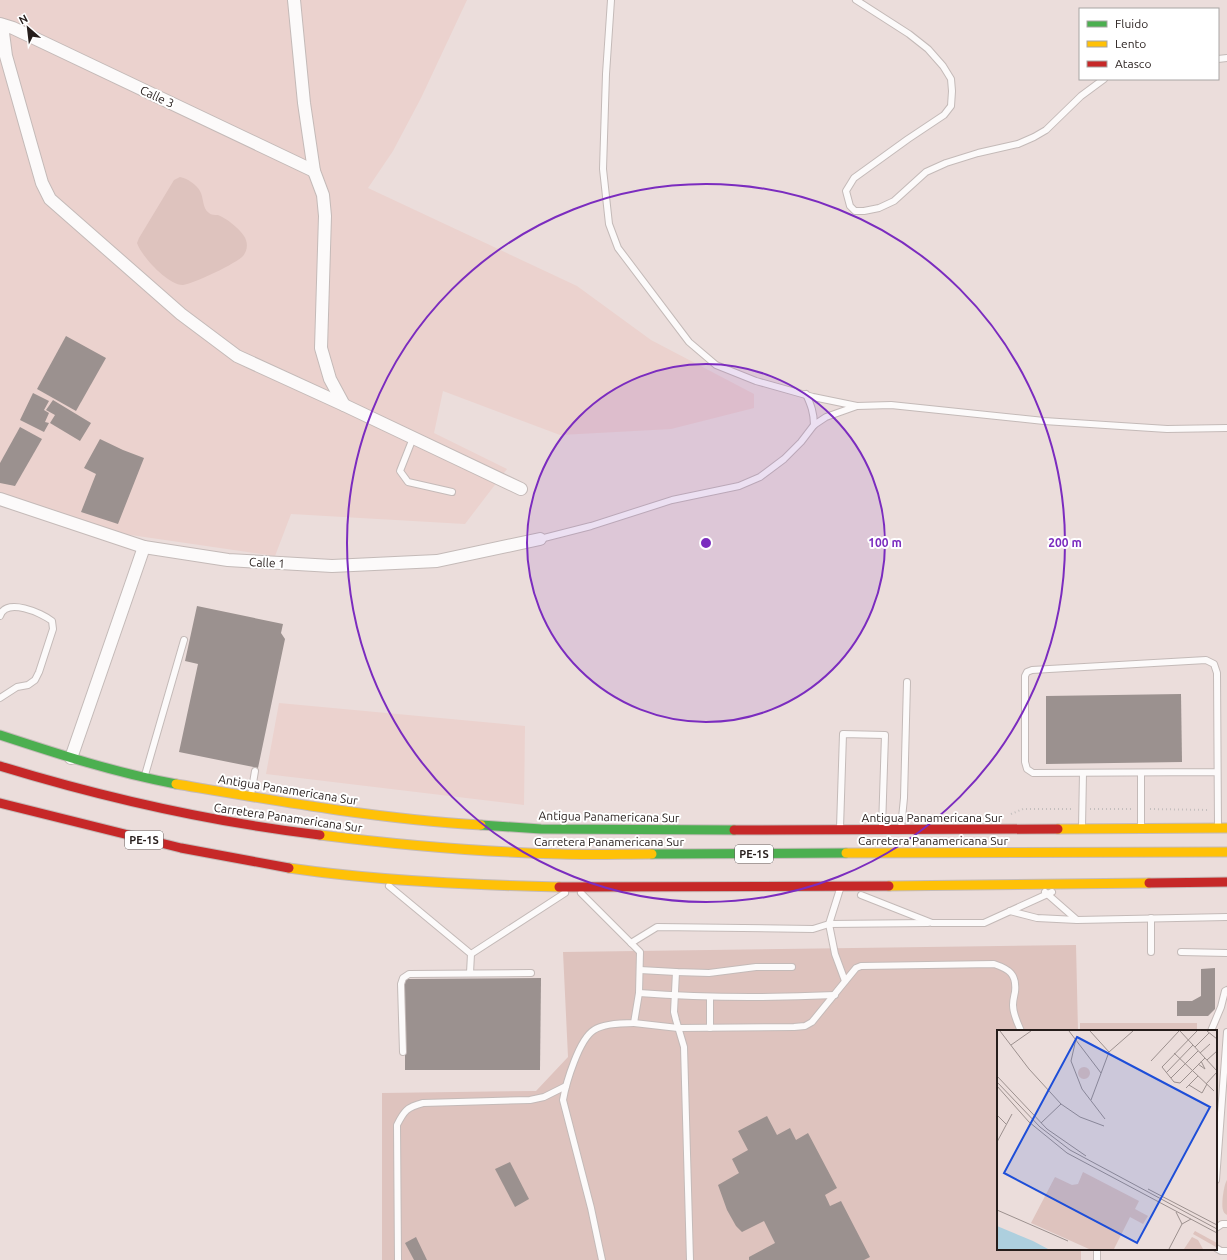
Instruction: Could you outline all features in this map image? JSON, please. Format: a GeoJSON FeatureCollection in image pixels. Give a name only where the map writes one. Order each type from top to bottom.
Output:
{"type":"FeatureCollection","features":[{"type":"Feature","properties":{"kind":"main road","name":"Antigua Panamericana Sur"},"geometry":{"type":"LineString","coordinates":[[0,735],[71,758],[144,778],[312,808],[448,824],[541,829],[901,830],[1223,828]]}},
{"type":"Feature","properties":{"kind":"main road","name":"Carretera Panamericana Sur"},"geometry":{"type":"LineString","coordinates":[[0,766],[84,791],[227,822],[282,831],[384,844],[493,852],[562,854],[1227,852]]}},
{"type":"Feature","properties":{"kind":"main road","name":"PE-1S"},"geometry":{"type":"LineString","coordinates":[[0,803],[146,841],[291,868],[380,878],[495,886],[1036,885],[1227,882]]}},
{"type":"Feature","properties":{"kind":"street"},"geometry":{"type":"LineString","coordinates":[[294,0],[304,103],[314,171],[323,195],[325,216],[321,348],[330,379],[344,405]]}},
{"type":"Feature","properties":{"kind":"street"},"geometry":{"type":"LineString","coordinates":[[1,24],[6,56],[42,183],[50,199],[181,314],[238,356],[521,489]]}},
{"type":"Feature","properties":{"kind":"street","name":"Calle 3"},"geometry":{"type":"LineString","coordinates":[[1,24],[13,28],[314,171]]}},
{"type":"Feature","properties":{"kind":"street","name":"Calle 1"},"geometry":{"type":"LineString","coordinates":[[0,498],[144,547],[228,560],[332,566],[437,561],[540,539]]}},
{"type":"Feature","properties":{"kind":"street"},"geometry":{"type":"LineString","coordinates":[[71,758],[144,547]]}},
{"type":"Feature","properties":{"kind":"lane"},"geometry":{"type":"LineString","coordinates":[[611,0],[602,169],[609,224],[618,248],[689,342],[716,365],[756,381],[822,399],[857,406],[890,405],[1044,421],[1166,429],[1227,428]]}},
{"type":"Feature","properties":{"kind":"lane"},"geometry":{"type":"LineString","coordinates":[[856,0],[909,34],[928,49],[951,78],[952,91],[951,106],[944,115],[854,178],[846,191],[850,206],[855,211],[879,208],[894,201],[926,172],[946,163],[978,153],[1018,144],[1034,137],[1046,130],[1081,96],[1103,80]]}},
{"type":"Feature","properties":{"kind":"lane"},"geometry":{"type":"LineString","coordinates":[[806,394],[812,407],[814,425]]}},
{"type":"Feature","properties":{"kind":"lane"},"geometry":{"type":"LineString","coordinates":[[540,539],[591,526],[672,500],[740,486],[760,477],[784,459],[801,442],[814,425],[826,417],[857,406]]}},
{"type":"Feature","properties":{"kind":"lane"},"geometry":{"type":"LineString","coordinates":[[413,438],[400,471],[403,476],[408,482],[452,492]]}},
{"type":"Feature","properties":{"kind":"lane"},"geometry":{"type":"LineString","coordinates":[[0,616],[1,612],[10,606],[18,607],[46,616],[52,621],[53,629],[35,680],[28,685],[17,687],[0,698]]}},
{"type":"Feature","properties":{"kind":"lane"},"geometry":{"type":"LineString","coordinates":[[144,778],[150,762],[184,640]]}},
{"type":"Feature","properties":{"kind":"lane"},"geometry":{"type":"LineString","coordinates":[[1217,772],[1033,773],[1027,769],[1025,762],[1025,676],[1027,672],[1032,670],[1206,660],[1214,664],[1217,673],[1218,810],[1223,828]]}},
{"type":"Feature","properties":{"kind":"lane"},"geometry":{"type":"LineString","coordinates":[[901,830],[904,798],[906,682]]}},
{"type":"Feature","properties":{"kind":"lane"},"geometry":{"type":"LineString","coordinates":[[840,830],[843,734],[885,734],[882,830]]}},
{"type":"Feature","properties":{"kind":"lane"},"geometry":{"type":"LineString","coordinates":[[251,797],[255,771]]}},
{"type":"Feature","properties":{"kind":"lane"},"geometry":{"type":"LineString","coordinates":[[1082,829],[1083,773]]}},
{"type":"Feature","properties":{"kind":"lane"},"geometry":{"type":"LineString","coordinates":[[1141,773],[1141,829]]}},
{"type":"Feature","properties":{"kind":"lane"},"geometry":{"type":"LineString","coordinates":[[380,878],[471,954]]}},
{"type":"Feature","properties":{"kind":"lane"},"geometry":{"type":"LineString","coordinates":[[631,943],[657,927],[813,929],[829,924],[984,923],[1070,884]]}},
{"type":"Feature","properties":{"kind":"lane"},"geometry":{"type":"LineString","coordinates":[[1036,885],[1077,920]]}},
{"type":"Feature","properties":{"kind":"lane"},"geometry":{"type":"LineString","coordinates":[[845,982],[835,954],[829,924],[840,886],[932,923]]}},
{"type":"Feature","properties":{"kind":"lane"},"geometry":{"type":"LineString","coordinates":[[471,954],[575,887],[640,952],[639,993],[634,1023]]}},
{"type":"Feature","properties":{"kind":"lane"},"geometry":{"type":"LineString","coordinates":[[1010,911],[1037,918],[1077,920],[1227,917]]}},
{"type":"Feature","properties":{"kind":"lane"},"geometry":{"type":"LineString","coordinates":[[1151,918],[1151,952]]}},
{"type":"Feature","properties":{"kind":"lane"},"geometry":{"type":"LineString","coordinates":[[1181,952],[1227,953]]}},
{"type":"Feature","properties":{"kind":"lane"},"geometry":{"type":"LineString","coordinates":[[470,973],[471,954]]}},
{"type":"Feature","properties":{"kind":"lane"},"geometry":{"type":"LineString","coordinates":[[602,1260],[591,1208],[563,1100],[573,1064],[585,1040],[594,1030],[605,1026],[634,1023],[678,1028],[805,1026],[812,1022],[856,968],[861,966],[994,964],[1007,969],[1015,979],[1015,992],[1012,1003],[1013,1013],[1021,1030]]}},
{"type":"Feature","properties":{"kind":"lane"},"geometry":{"type":"LineString","coordinates":[[640,970],[708,973],[756,967],[792,967]]}},
{"type":"Feature","properties":{"kind":"lane"},"geometry":{"type":"LineString","coordinates":[[676,972],[674,1012],[684,1047],[690,1260]]}},
{"type":"Feature","properties":{"kind":"lane"},"geometry":{"type":"LineString","coordinates":[[403,1052],[401,984],[402,978],[408,974],[532,973]]}},
{"type":"Feature","properties":{"kind":"lane"},"geometry":{"type":"LineString","coordinates":[[1211,1030],[1227,990]]}},
{"type":"Feature","properties":{"kind":"lane"},"geometry":{"type":"LineString","coordinates":[[639,993],[675,996],[780,998],[835,994]]}},
{"type":"Feature","properties":{"kind":"lane"},"geometry":{"type":"LineString","coordinates":[[710,997],[710,1028]]}},
{"type":"Feature","properties":{"kind":"lane"},"geometry":{"type":"LineString","coordinates":[[1217,1167],[1227,1032]]}},
{"type":"Feature","properties":{"kind":"lane"},"geometry":{"type":"LineString","coordinates":[[398,1260],[397,1125],[405,1110],[423,1103],[530,1100],[544,1097],[566,1086]]}},
{"type":"Feature","properties":{"kind":"lane"},"geometry":{"type":"LineString","coordinates":[[1217,1227],[1222,1224],[1227,1224]]}},
{"type":"Feature","properties":{"kind":"lane"},"geometry":{"type":"LineString","coordinates":[[1217,1249],[1221,1251],[1227,1251]]}},
{"type":"Feature","properties":{"kind":"path"},"geometry":{"type":"LineString","coordinates":[[1009,815],[1023,809],[1218,810]]}},
{"type":"Feature","properties":{"kind":"shaded area"},"geometry":{"type":"Polygon","coordinates":[[[0,0],[467,0],[421,98],[393,151],[368,188],[577,286],[651,340],[754,394],[754,408],[671,429],[560,435],[443,391],[434,433],[507,469],[465,524],[291,514],[275,556],[117,533],[0,493],[0,0]]]}},
{"type":"Feature","properties":{"kind":"shaded area"},"geometry":{"type":"Polygon","coordinates":[[[180,177],[189,180],[199,189],[204,206],[209,213],[212,215],[221,216],[232,224],[242,233],[247,243],[246,251],[239,259],[205,277],[183,285],[170,281],[163,276],[144,255],[137,243],[174,180],[180,177]]]}},
{"type":"Feature","properties":{"kind":"shaded area"},"geometry":{"type":"Polygon","coordinates":[[[279,703],[525,726],[524,805],[266,774],[279,703]]]}},
{"type":"Feature","properties":{"kind":"shaded area"},"geometry":{"type":"Polygon","coordinates":[[[1076,945],[1078,1030],[997,1030],[997,1250],[1081,1250],[1081,1260],[382,1260],[382,1093],[536,1091],[568,1057],[563,952],[1076,945]]]}},
{"type":"Feature","properties":{"kind":"shaded area"},"geometry":{"type":"Polygon","coordinates":[[[1080,1023],[1197,1023],[1197,1030],[1080,1030],[1080,1023]]]}},
{"type":"Feature","properties":{"kind":"shaded area"},"geometry":{"type":"Polygon","coordinates":[[[1227,1180],[1227,1215],[1224,1212],[1222,1203],[1227,1180]]]}},
{"type":"Feature","properties":{"kind":"building"},"geometry":{"type":"Polygon","coordinates":[[[66,336],[106,358],[76,411],[37,389],[66,336]]]}},
{"type":"Feature","properties":{"kind":"building"},"geometry":{"type":"Polygon","coordinates":[[[33,393],[49,401],[44,410],[49,413],[45,422],[49,423],[44,432],[20,420],[33,393]]]}},
{"type":"Feature","properties":{"kind":"building"},"geometry":{"type":"Polygon","coordinates":[[[53,400],[91,423],[80,441],[50,423],[55,415],[46,410],[53,400]]]}},
{"type":"Feature","properties":{"kind":"building"},"geometry":{"type":"Polygon","coordinates":[[[20,427],[42,439],[15,486],[0,483],[0,463],[20,427]]]}},
{"type":"Feature","properties":{"kind":"building"},"geometry":{"type":"Polygon","coordinates":[[[100,439],[144,458],[118,524],[81,512],[96,474],[84,468],[100,439]]]}},
{"type":"Feature","properties":{"kind":"building"},"geometry":{"type":"Polygon","coordinates":[[[197,606],[283,624],[281,633],[285,639],[258,768],[179,752],[198,664],[185,661],[197,606]]]}},
{"type":"Feature","properties":{"kind":"building"},"geometry":{"type":"Polygon","coordinates":[[[1181,694],[1182,762],[1046,764],[1046,696],[1181,694]]]}},
{"type":"Feature","properties":{"kind":"building"},"geometry":{"type":"Polygon","coordinates":[[[1215,968],[1215,1009],[1208,1016],[1177,1016],[1177,1001],[1192,1001],[1201,996],[1201,969],[1215,968]]]}},
{"type":"Feature","properties":{"kind":"building"},"geometry":{"type":"Polygon","coordinates":[[[541,978],[540,1070],[405,1070],[405,979],[541,978]]]}},
{"type":"Feature","properties":{"kind":"building"},"geometry":{"type":"Polygon","coordinates":[[[767,1116],[777,1135],[790,1128],[796,1140],[808,1133],[837,1188],[825,1195],[830,1206],[841,1201],[870,1257],[864,1260],[749,1260],[749,1257],[775,1243],[764,1221],[742,1232],[736,1226],[727,1210],[718,1185],[739,1173],[732,1159],[748,1150],[738,1131],[767,1116]]]}},
{"type":"Feature","properties":{"kind":"building"},"geometry":{"type":"Polygon","coordinates":[[[510,1162],[529,1199],[515,1207],[495,1169],[510,1162]]]}},
{"type":"Feature","properties":{"kind":"building"},"geometry":{"type":"Polygon","coordinates":[[[416,1237],[427,1260],[414,1260],[405,1243],[416,1237]]]}},
{"type":"Feature","properties":{"kind":"traffic: fast"},"geometry":{"type":"LineString","coordinates":[[0,735],[109,769],[176,784]]}},
{"type":"Feature","properties":{"kind":"traffic: fast"},"geometry":{"type":"LineString","coordinates":[[481,825],[541,829],[734,830]]}},
{"type":"Feature","properties":{"kind":"traffic: fast"},"geometry":{"type":"LineString","coordinates":[[652,854],[846,853]]}},
{"type":"Feature","properties":{"kind":"traffic: slow"},"geometry":{"type":"LineString","coordinates":[[176,784],[366,814],[481,825]]}},
{"type":"Feature","properties":{"kind":"traffic: slow"},"geometry":{"type":"LineString","coordinates":[[1058,829],[1227,828]]}},
{"type":"Feature","properties":{"kind":"traffic: slow"},"geometry":{"type":"LineString","coordinates":[[320,835],[410,845],[500,852],[652,854]]}},
{"type":"Feature","properties":{"kind":"traffic: slow"},"geometry":{"type":"LineString","coordinates":[[846,853],[1227,852]]}},
{"type":"Feature","properties":{"kind":"traffic: slow"},"geometry":{"type":"LineString","coordinates":[[289,868],[424,882],[559,887]]}},
{"type":"Feature","properties":{"kind":"traffic: slow"},"geometry":{"type":"LineString","coordinates":[[889,886],[1149,883]]}},
{"type":"Feature","properties":{"kind":"traffic: jam"},"geometry":{"type":"LineString","coordinates":[[0,766],[39,778],[158,808],[279,830],[320,835]]}},
{"type":"Feature","properties":{"kind":"traffic: jam"},"geometry":{"type":"LineString","coordinates":[[0,803],[181,848],[289,868]]}},
{"type":"Feature","properties":{"kind":"traffic: jam"},"geometry":{"type":"LineString","coordinates":[[734,830],[1058,829]]}},
{"type":"Feature","properties":{"kind":"traffic: jam"},"geometry":{"type":"LineString","coordinates":[[1149,883],[1227,882]]}},
{"type":"Feature","properties":{"kind":"traffic: jam"},"geometry":{"type":"LineString","coordinates":[[559,887],[889,886]]}}]}
